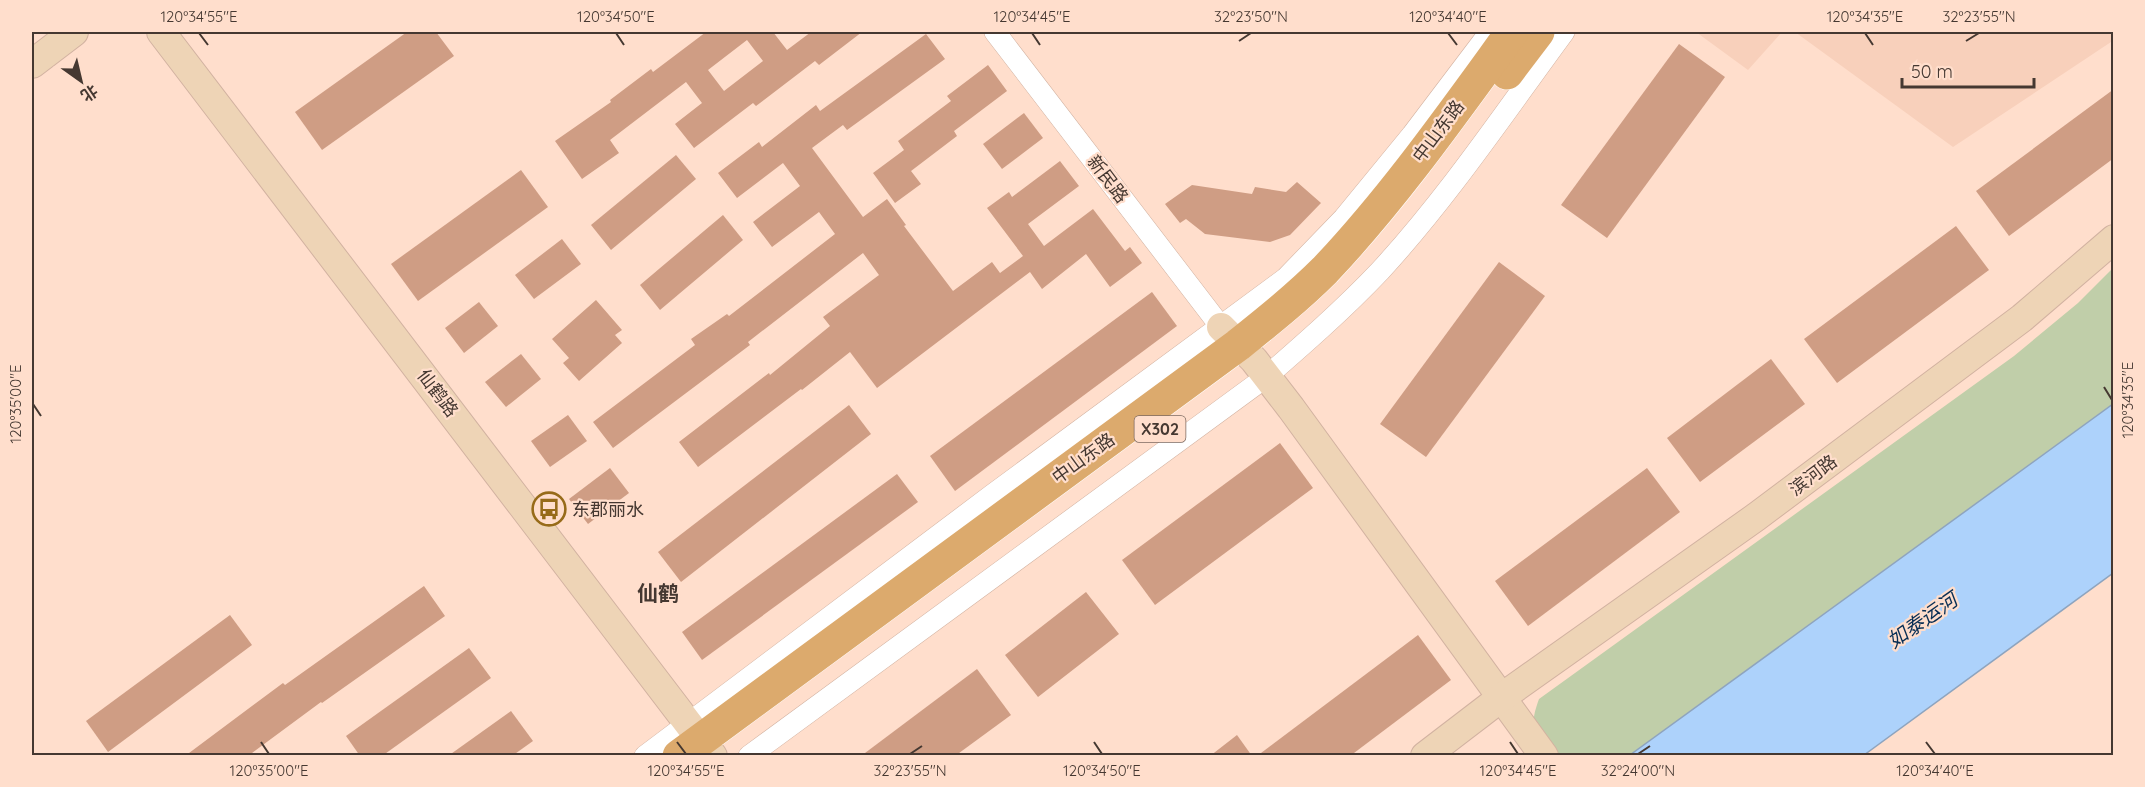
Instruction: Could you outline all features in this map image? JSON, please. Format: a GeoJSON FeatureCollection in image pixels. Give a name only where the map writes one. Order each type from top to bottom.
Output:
{"type":"FeatureCollection","features":[{"type":"Feature","properties":{"kind":"main road","name":"中山东路"},"geometry":{"type":"LineString","coordinates":[[1245,353],[1284,308],[1324,270],[1360,230],[1450,116],[1512,32]]}},
{"type":"Feature","properties":{"kind":"main road","name":"中山东路"},"geometry":{"type":"LineString","coordinates":[[701,747],[1342,282],[1383,236],[1538,32]]}},
{"type":"Feature","properties":{"kind":"street"},"geometry":{"type":"LineString","coordinates":[[32,64],[74,32]]}},
{"type":"Feature","properties":{"kind":"street","name":"仙鹤路"},"geometry":{"type":"LineString","coordinates":[[161,32],[701,747]]}},
{"type":"Feature","properties":{"kind":"street","name":"新民路"},"geometry":{"type":"LineString","coordinates":[[995,32],[1245,353]]}},
{"type":"Feature","properties":{"kind":"street"},"geometry":{"type":"LineString","coordinates":[[748,756],[1245,353],[1286,279],[1344,218],[1412,135],[1490,32]]}},
{"type":"Feature","properties":{"kind":"street"},"geometry":{"type":"LineString","coordinates":[[1245,353],[1315,334],[1380,271],[1436,204],[1564,32]]}},
{"type":"Feature","properties":{"kind":"street","name":"滨河路"},"geometry":{"type":"LineString","coordinates":[[1425,756],[1502,698],[1756,517],[2022,318],[2114,239]]}},
{"type":"Feature","properties":{"kind":"street"},"geometry":{"type":"LineString","coordinates":[[1245,353],[1291,408],[1544,756]]}},
{"type":"Feature","properties":{"kind":"street"},"geometry":{"type":"LineString","coordinates":[[645,756],[701,747]]}},
{"type":"Feature","properties":{"kind":"shaded area"},"geometry":{"type":"Polygon","coordinates":[[[1696,32],[1782,32],[1748,70],[1696,32]]]}},
{"type":"Feature","properties":{"kind":"shaded area"},"geometry":{"type":"Polygon","coordinates":[[[1795,32],[2113,32],[2114,40],[1953,147],[1795,32]]]}},
{"type":"Feature","properties":{"kind":"green space"},"geometry":{"type":"Polygon","coordinates":[[[2113,268],[2113,404],[1630,755],[1552,755],[1535,730],[1534,717],[1539,699],[2014,356],[2078,303],[2113,268]]]}},
{"type":"Feature","properties":{"kind":"water","name":"如泰运河"},"geometry":{"type":"Polygon","coordinates":[[[2113,404],[2113,573],[1864,755],[1630,755],[2113,404]]]}},
{"type":"Feature","properties":{"kind":"building"},"geometry":{"type":"Polygon","coordinates":[[[407,32],[436,32],[454,56],[322,150],[295,112],[407,32]]]}},
{"type":"Feature","properties":{"kind":"building"},"geometry":{"type":"Polygon","coordinates":[[[706,32],[773,32],[787,50],[811,32],[862,32],[819,65],[815,61],[756,106],[753,103],[694,148],[675,124],[702,103],[686,82],[610,140],[619,153],[582,179],[555,141],[611,102],[610,100],[651,69],[653,72],[706,32]],[[747,40],[708,70],[724,91],[763,61],[747,40]]]}},
{"type":"Feature","properties":{"kind":"building"},"geometry":{"type":"Polygon","coordinates":[[[926,34],[945,59],[847,130],[843,125],[812,148],[863,217],[887,199],[906,225],[904,226],[953,291],[992,262],[1000,273],[1023,256],[987,208],[1009,192],[1012,197],[1060,161],[1079,186],[1028,224],[1044,246],[1093,209],[1125,251],[1130,247],[1142,263],[1110,287],[1086,254],[1042,289],[1030,272],[877,388],[850,352],[698,467],[679,442],[769,373],[770,375],[830,326],[823,317],[879,275],[863,253],[748,342],[750,345],[613,448],[593,422],[695,345],[691,339],[727,314],[729,316],[835,234],[819,212],[772,247],[753,222],[800,186],[783,163],[737,198],[718,173],[759,142],[762,147],[816,105],[820,111],[926,34]]]}},
{"type":"Feature","properties":{"kind":"building"},"geometry":{"type":"Polygon","coordinates":[[[1679,44],[1725,77],[1607,238],[1561,205],[1679,44]]]}},
{"type":"Feature","properties":{"kind":"building"},"geometry":{"type":"Polygon","coordinates":[[[988,65],[1007,91],[954,131],[957,136],[911,171],[921,184],[895,203],[873,173],[904,150],[898,141],[951,101],[947,96],[988,65]]]}},
{"type":"Feature","properties":{"kind":"building"},"geometry":{"type":"Polygon","coordinates":[[[2114,89],[2114,158],[2009,236],[1976,191],[2114,89]]]}},
{"type":"Feature","properties":{"kind":"building"},"geometry":{"type":"Polygon","coordinates":[[[1024,113],[1043,138],[1002,169],[983,144],[1024,113]]]}},
{"type":"Feature","properties":{"kind":"building"},"geometry":{"type":"Polygon","coordinates":[[[676,155],[696,179],[611,250],[591,225],[676,155]]]}},
{"type":"Feature","properties":{"kind":"building"},"geometry":{"type":"Polygon","coordinates":[[[521,170],[548,207],[418,301],[391,264],[521,170]]]}},
{"type":"Feature","properties":{"kind":"building"},"geometry":{"type":"Polygon","coordinates":[[[1297,182],[1321,203],[1290,235],[1270,242],[1205,234],[1186,219],[1180,223],[1165,204],[1192,185],[1252,194],[1255,187],[1286,192],[1297,182]]]}},
{"type":"Feature","properties":{"kind":"building"},"geometry":{"type":"Polygon","coordinates":[[[723,215],[743,240],[660,310],[640,285],[723,215]]]}},
{"type":"Feature","properties":{"kind":"building"},"geometry":{"type":"Polygon","coordinates":[[[1956,226],[1989,270],[1837,383],[1804,339],[1956,226]]]}},
{"type":"Feature","properties":{"kind":"building"},"geometry":{"type":"Polygon","coordinates":[[[562,239],[581,264],[534,299],[515,275],[562,239]]]}},
{"type":"Feature","properties":{"kind":"building"},"geometry":{"type":"Polygon","coordinates":[[[1499,262],[1545,296],[1426,457],[1380,424],[1499,262]]]}},
{"type":"Feature","properties":{"kind":"building"},"geometry":{"type":"Polygon","coordinates":[[[1152,292],[1177,326],[955,491],[930,456],[1152,292]]]}},
{"type":"Feature","properties":{"kind":"building"},"geometry":{"type":"Polygon","coordinates":[[[596,300],[622,330],[615,335],[622,343],[579,381],[563,363],[569,358],[552,339],[596,300]]]}},
{"type":"Feature","properties":{"kind":"building"},"geometry":{"type":"Polygon","coordinates":[[[479,302],[498,326],[464,353],[445,328],[479,302]]]}},
{"type":"Feature","properties":{"kind":"building"},"geometry":{"type":"Polygon","coordinates":[[[521,354],[541,379],[506,407],[485,382],[521,354]]]}},
{"type":"Feature","properties":{"kind":"building"},"geometry":{"type":"Polygon","coordinates":[[[1771,359],[1805,404],[1700,482],[1667,438],[1771,359]]]}},
{"type":"Feature","properties":{"kind":"building"},"geometry":{"type":"Polygon","coordinates":[[[849,405],[871,434],[681,582],[658,552],[849,405]]]}},
{"type":"Feature","properties":{"kind":"building"},"geometry":{"type":"Polygon","coordinates":[[[568,415],[587,441],[550,467],[531,441],[568,415]]]}},
{"type":"Feature","properties":{"kind":"building"},"geometry":{"type":"Polygon","coordinates":[[[1280,443],[1313,488],[1155,605],[1122,560],[1280,443]]]}},
{"type":"Feature","properties":{"kind":"building"},"geometry":{"type":"Polygon","coordinates":[[[610,468],[629,493],[588,524],[569,499],[610,468]]]}},
{"type":"Feature","properties":{"kind":"building"},"geometry":{"type":"Polygon","coordinates":[[[1647,468],[1680,512],[1528,626],[1495,581],[1647,468]]]}},
{"type":"Feature","properties":{"kind":"building"},"geometry":{"type":"Polygon","coordinates":[[[897,474],[918,502],[702,660],[682,632],[897,474]]]}},
{"type":"Feature","properties":{"kind":"building"},"geometry":{"type":"Polygon","coordinates":[[[424,586],[445,616],[248,756],[185,756],[283,683],[285,685],[424,586]]]}},
{"type":"Feature","properties":{"kind":"building"},"geometry":{"type":"Polygon","coordinates":[[[1086,592],[1119,634],[1038,697],[1005,655],[1086,592]]]}},
{"type":"Feature","properties":{"kind":"building"},"geometry":{"type":"Polygon","coordinates":[[[230,615],[252,645],[108,752],[86,721],[230,615]]]}},
{"type":"Feature","properties":{"kind":"building"},"geometry":{"type":"Polygon","coordinates":[[[1418,635],[1451,680],[1350,756],[1257,756],[1418,635]]]}},
{"type":"Feature","properties":{"kind":"building"},"geometry":{"type":"Polygon","coordinates":[[[469,648],[491,678],[382,756],[360,756],[346,736],[469,648]]]}},
{"type":"Feature","properties":{"kind":"building"},"geometry":{"type":"Polygon","coordinates":[[[977,669],[1011,715],[955,756],[861,756],[977,669]]]}},
{"type":"Feature","properties":{"kind":"building"},"geometry":{"type":"Polygon","coordinates":[[[511,711],[533,741],[512,756],[448,756],[511,711]]]}},
{"type":"Feature","properties":{"kind":"building"},"geometry":{"type":"Polygon","coordinates":[[[1237,735],[1252,756],[1210,756],[1237,735]]]}},
{"type":"Feature","properties":{"kind":"place","name":"东郡丽水"},"geometry":{"type":"Point","coordinates":[549,509]}},
{"type":"Feature","properties":{"kind":"district","name":"仙鹤"},"geometry":{"type":"Point","coordinates":[658,593]}}]}
